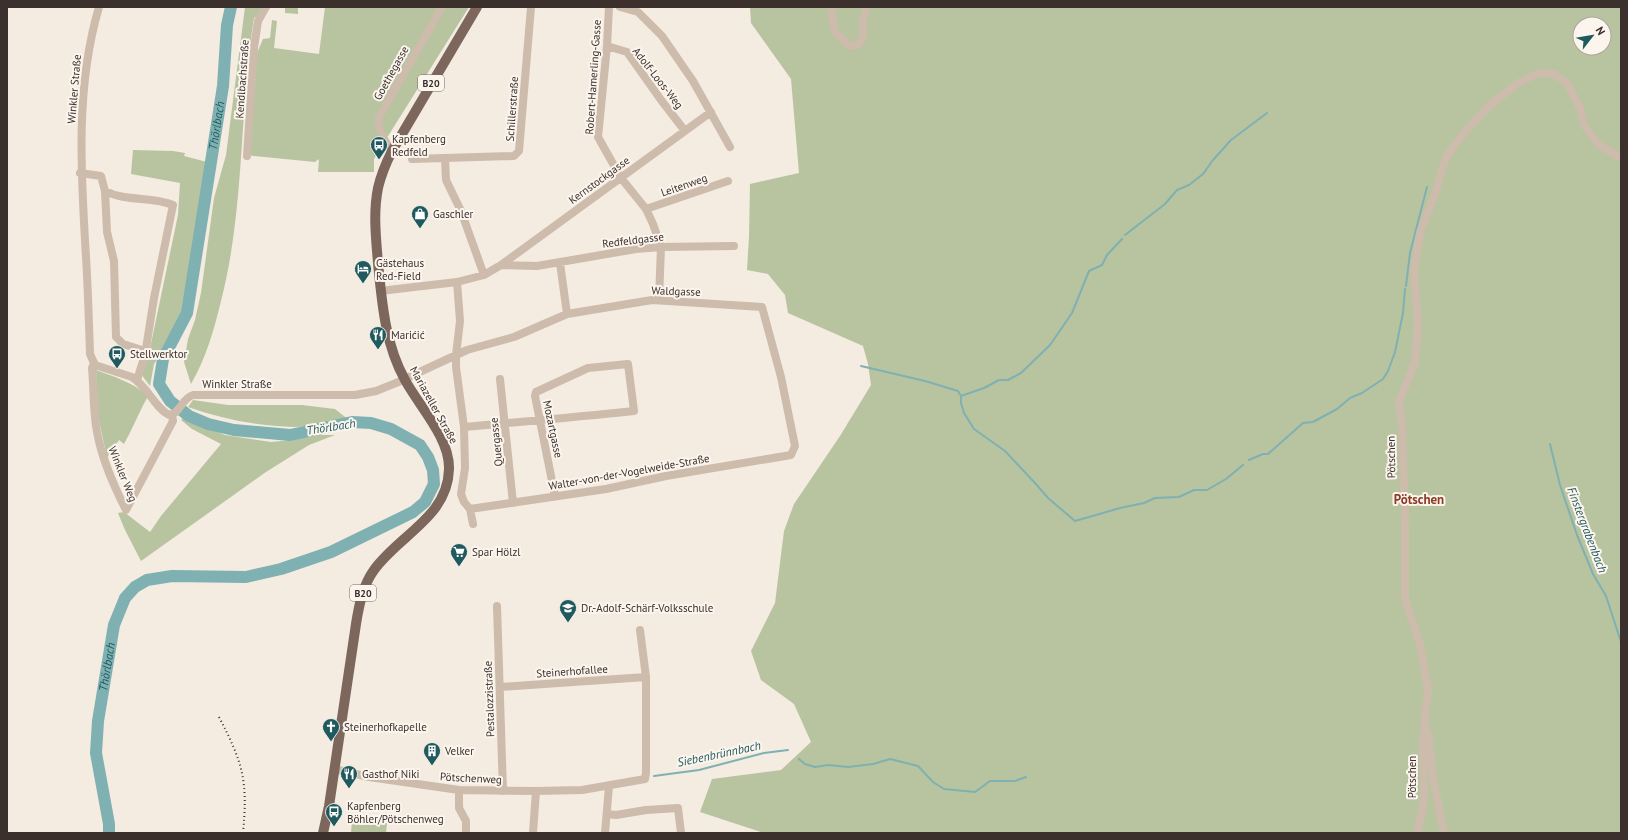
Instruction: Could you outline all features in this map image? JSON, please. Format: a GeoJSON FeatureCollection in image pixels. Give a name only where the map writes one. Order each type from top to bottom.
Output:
{"type":"FeatureCollection","features":[{"type":"Feature","properties":{"kind":"main road","name":"Mariazeller Straße"},"geometry":{"type":"LineString","coordinates":[[323,833],[356,624],[362,595],[370,577],[380,562],[423,522],[439,504],[444,495],[448,480],[448,458],[441,438],[404,380],[386,327],[380,291],[375,232],[376,211],[381,176],[392,151],[477,7]]}},
{"type":"Feature","properties":{"kind":"street","name":"Winkler Straße"},"geometry":{"type":"LineString","coordinates":[[94,363],[90,354],[80,174],[82,116],[88,55],[99,7]]}},
{"type":"Feature","properties":{"kind":"street","name":"Kendlbachstraße"},"geometry":{"type":"LineString","coordinates":[[247,156],[257,28],[258,21],[266,7]]}},
{"type":"Feature","properties":{"kind":"street","name":"Goethegasse"},"geometry":{"type":"LineString","coordinates":[[392,151],[379,127],[379,117],[442,7]]}},
{"type":"Feature","properties":{"kind":"street","name":"Schillerstraße"},"geometry":{"type":"LineString","coordinates":[[412,159],[514,156],[520,151],[531,7]]}},
{"type":"Feature","properties":{"kind":"street","name":"Robert-Hamerling-Gasse"},"geometry":{"type":"LineString","coordinates":[[609,7],[607,46],[598,137],[621,178],[646,209],[653,224],[661,247],[659,300]]}},
{"type":"Feature","properties":{"kind":"street"},"geometry":{"type":"LineString","coordinates":[[620,7],[638,12],[662,36],[693,80],[730,146]]}},
{"type":"Feature","properties":{"kind":"street"},"geometry":{"type":"LineString","coordinates":[[831,7],[835,32],[849,46],[858,45],[863,38],[863,20],[867,7]]}},
{"type":"Feature","properties":{"kind":"street","name":"Adolf-Loos-Weg"},"geometry":{"type":"LineString","coordinates":[[607,46],[627,52],[685,131]]}},
{"type":"Feature","properties":{"kind":"street","name":"Pötschen"},"geometry":{"type":"LineString","coordinates":[[1417,833],[1424,795],[1423,739],[1428,689],[1420,644],[1405,600],[1405,524],[1402,424],[1399,402],[1415,362],[1418,326],[1414,270],[1420,232],[1435,194],[1446,157],[1464,133],[1489,106],[1518,83],[1539,73],[1554,74],[1567,83],[1580,108],[1584,125],[1598,144],[1621,158]]}},
{"type":"Feature","properties":{"kind":"street","name":"Kernstockgasse"},"geometry":{"type":"LineString","coordinates":[[501,265],[711,112]]}},
{"type":"Feature","properties":{"kind":"street"},"geometry":{"type":"LineString","coordinates":[[445,159],[446,180],[461,211],[484,274]]}},
{"type":"Feature","properties":{"kind":"street"},"geometry":{"type":"LineString","coordinates":[[80,174],[101,176],[105,191],[107,232],[114,261],[116,337],[123,344],[145,351]]}},
{"type":"Feature","properties":{"kind":"street","name":"Leitenweg"},"geometry":{"type":"LineString","coordinates":[[646,209],[728,181]]}},
{"type":"Feature","properties":{"kind":"street"},"geometry":{"type":"LineString","coordinates":[[105,191],[111,194],[130,198],[163,201],[174,205],[154,298],[145,351],[137,380]]}},
{"type":"Feature","properties":{"kind":"street","name":"Redfeldgasse"},"geometry":{"type":"LineString","coordinates":[[380,291],[456,282],[484,274],[501,265],[537,266],[636,249],[661,247],[734,246]]}},
{"type":"Feature","properties":{"kind":"street"},"geometry":{"type":"LineString","coordinates":[[560,263],[567,314]]}},
{"type":"Feature","properties":{"kind":"street"},"geometry":{"type":"LineString","coordinates":[[456,282],[460,322],[456,355],[464,427],[465,468],[461,494],[464,502],[470,509],[473,524]]}},
{"type":"Feature","properties":{"kind":"street","name":"Waldgasse"},"geometry":{"type":"LineString","coordinates":[[404,380],[467,350],[514,337],[567,314],[659,300],[762,307],[781,377],[795,446],[791,454]]}},
{"type":"Feature","properties":{"kind":"street"},"geometry":{"type":"LineString","coordinates":[[94,363],[98,366],[137,380],[144,386],[161,409],[166,413],[174,414]]}},
{"type":"Feature","properties":{"kind":"street","name":"Winkler Weg"},"geometry":{"type":"LineString","coordinates":[[94,363],[92,368],[98,438],[107,467],[126,510],[173,421],[174,414]]}},
{"type":"Feature","properties":{"kind":"street","name":"Mozartgasse"},"geometry":{"type":"LineString","coordinates":[[540,420],[634,412],[628,364],[588,368],[539,390],[535,396],[555,496]]}},
{"type":"Feature","properties":{"kind":"street","name":"Quergasse"},"geometry":{"type":"LineString","coordinates":[[500,379],[513,503]]}},
{"type":"Feature","properties":{"kind":"street","name":"Winkler Straße"},"geometry":{"type":"LineString","coordinates":[[174,414],[185,399],[193,395],[355,395],[376,391],[404,380]]}},
{"type":"Feature","properties":{"kind":"street"},"geometry":{"type":"LineString","coordinates":[[464,427],[540,420]]}},
{"type":"Feature","properties":{"kind":"street","name":"Walter-von-der-Vogelweide-Straße"},"geometry":{"type":"LineString","coordinates":[[470,509],[606,489],[666,476],[791,454]]}},
{"type":"Feature","properties":{"kind":"street","name":"Pestalozzistraße"},"geometry":{"type":"LineString","coordinates":[[497,606],[503,791]]}},
{"type":"Feature","properties":{"kind":"street","name":"Pötschenweg"},"geometry":{"type":"LineString","coordinates":[[334,769],[459,790],[582,790],[645,779],[646,677],[640,630]]}},
{"type":"Feature","properties":{"kind":"street","name":"Steinerhofallee"},"geometry":{"type":"LineString","coordinates":[[500,687],[646,677]]}},
{"type":"Feature","properties":{"kind":"street"},"geometry":{"type":"LineString","coordinates":[[1425,724],[1429,738],[1433,778],[1444,833]]}},
{"type":"Feature","properties":{"kind":"street"},"geometry":{"type":"LineString","coordinates":[[605,833],[609,786]]}},
{"type":"Feature","properties":{"kind":"street"},"geometry":{"type":"LineString","coordinates":[[459,790],[459,808],[466,821],[466,833]]}},
{"type":"Feature","properties":{"kind":"street"},"geometry":{"type":"LineString","coordinates":[[533,833],[536,791]]}},
{"type":"Feature","properties":{"kind":"street"},"geometry":{"type":"LineString","coordinates":[[607,814],[616,815],[646,810],[678,808],[681,833]]}},
{"type":"Feature","properties":{"kind":"green space"},"geometry":{"type":"Polygon","coordinates":[[[245,7],[272,7],[254,18],[249,53],[238,195],[229,266],[212,333],[201,364],[191,384],[184,362],[188,339],[195,320],[201,293],[214,198],[226,155],[245,7]]]}},
{"type":"Feature","properties":{"kind":"green space"},"geometry":{"type":"Polygon","coordinates":[[[285,7],[298,7],[298,14],[285,13],[285,7]]]}},
{"type":"Feature","properties":{"kind":"green space"},"geometry":{"type":"Polygon","coordinates":[[[325,7],[469,7],[378,152],[374,159],[374,172],[318,172],[319,159],[315,162],[250,155],[257,53],[263,39],[270,38],[272,20],[277,21],[274,48],[319,54],[325,7]]]}},
{"type":"Feature","properties":{"kind":"green space"},"geometry":{"type":"Polygon","coordinates":[[[750,7],[1621,7],[1621,833],[764,833],[700,812],[712,779],[781,770],[811,742],[794,704],[761,680],[751,651],[775,603],[784,531],[794,504],[840,436],[871,385],[868,364],[863,346],[788,313],[785,295],[768,274],[747,270],[750,184],[799,173],[791,79],[751,23],[750,7]]]}},
{"type":"Feature","properties":{"kind":"green space"},"geometry":{"type":"Polygon","coordinates":[[[133,150],[173,151],[185,153],[184,156],[207,162],[200,218],[185,305],[172,337],[154,364],[150,386],[141,374],[148,358],[178,215],[180,183],[131,174],[133,150]]]}},
{"type":"Feature","properties":{"kind":"green space"},"geometry":{"type":"Polygon","coordinates":[[[96,370],[130,383],[148,396],[124,444],[119,440],[107,458],[98,416],[96,370]]]}},
{"type":"Feature","properties":{"kind":"green space"},"geometry":{"type":"Polygon","coordinates":[[[193,400],[228,405],[302,405],[335,409],[349,420],[301,427],[267,425],[227,418],[188,407],[193,400]]]}},
{"type":"Feature","properties":{"kind":"green space"},"geometry":{"type":"Polygon","coordinates":[[[183,418],[225,435],[271,442],[318,435],[335,435],[309,445],[266,472],[141,561],[118,513],[124,512],[150,532],[161,516],[221,444],[192,429],[181,420],[183,418]]]}},
{"type":"Feature","properties":{"kind":"green space"},"geometry":{"type":"Polygon","coordinates":[[[352,820],[387,823],[386,833],[351,833],[352,820]]]}},
{"type":"Feature","properties":{"kind":"waterway","name":"Thörlbach"},"geometry":{"type":"LineString","coordinates":[[109,833],[109,824],[96,753],[98,721],[114,625],[125,598],[135,587],[147,580],[172,576],[246,577],[281,569],[331,552],[413,512],[425,502],[434,484],[433,470],[428,457],[420,445],[391,429],[371,423],[352,422],[290,435],[234,430],[208,424],[189,416],[170,401],[159,384],[163,359],[187,313],[223,86],[227,25],[231,7]]}},
{"type":"Feature","properties":{"kind":"waterway"},"geometry":{"type":"LineString","coordinates":[[1125,235],[1165,204],[1177,190],[1189,185],[1203,174],[1231,140],[1267,113]]}},
{"type":"Feature","properties":{"kind":"waterway"},"geometry":{"type":"LineString","coordinates":[[1406,286],[1410,253],[1427,187]]}},
{"type":"Feature","properties":{"kind":"waterway"},"geometry":{"type":"LineString","coordinates":[[861,366],[925,381],[958,391],[961,396],[984,388],[999,380],[1008,380],[1021,373],[1050,345],[1072,313],[1089,271],[1102,265],[1107,255],[1122,239]]}},
{"type":"Feature","properties":{"kind":"waterway"},"geometry":{"type":"LineString","coordinates":[[1249,460],[1263,454],[1268,454],[1303,423],[1313,422],[1337,409],[1350,398],[1362,393],[1383,379],[1388,371],[1395,352],[1403,313],[1405,289]]}},
{"type":"Feature","properties":{"kind":"waterway"},"geometry":{"type":"LineString","coordinates":[[961,396],[961,403],[964,413],[974,429],[1005,451],[1048,498],[1075,521],[1120,508],[1144,503],[1155,498],[1179,497],[1194,490],[1207,490],[1226,479],[1243,465]]}},
{"type":"Feature","properties":{"kind":"waterway","name":"Finstergrabenbach"},"geometry":{"type":"LineString","coordinates":[[1550,444],[1560,485],[1577,535],[1593,574],[1606,596],[1621,642]]}},
{"type":"Feature","properties":{"kind":"waterway","name":"Siebenbrünnbach"},"geometry":{"type":"LineString","coordinates":[[654,776],[699,770],[764,753],[788,750]]}},
{"type":"Feature","properties":{"kind":"waterway","name":"Siebenbrünnbach"},"geometry":{"type":"LineString","coordinates":[[799,759],[805,764],[815,767],[828,765],[848,767],[873,764],[890,759],[918,766],[933,782],[944,789],[975,792],[990,781],[1015,781],[1026,777]]}},
{"type":"Feature","properties":{"kind":"railway"},"geometry":{"type":"LineString","coordinates":[[219,717],[234,747],[242,773],[245,799],[243,833]]}},
{"type":"Feature","properties":{"kind":"place","name":"Kapfenberg Redfeld"},"geometry":{"type":"Point","coordinates":[379,160]}},
{"type":"Feature","properties":{"kind":"place","name":"Gaschler"},"geometry":{"type":"Point","coordinates":[420,229]}},
{"type":"Feature","properties":{"kind":"place","name":"Gästehaus Red-Field"},"geometry":{"type":"Point","coordinates":[363,284]}},
{"type":"Feature","properties":{"kind":"place","name":"Marićić"},"geometry":{"type":"Point","coordinates":[378,350]}},
{"type":"Feature","properties":{"kind":"place","name":"Stellwerktor"},"geometry":{"type":"Point","coordinates":[117,369]}},
{"type":"Feature","properties":{"kind":"place","name":"Spar Hölzl"},"geometry":{"type":"Point","coordinates":[459,567]}},
{"type":"Feature","properties":{"kind":"place","name":"Dr.-Adolf-Schärf-Volksschule"},"geometry":{"type":"Point","coordinates":[568,623]}},
{"type":"Feature","properties":{"kind":"place","name":"Steinerhofkapelle"},"geometry":{"type":"Point","coordinates":[331,742]}},
{"type":"Feature","properties":{"kind":"place","name":"Velker"},"geometry":{"type":"Point","coordinates":[432,766]}},
{"type":"Feature","properties":{"kind":"place","name":"Gasthof Niki"},"geometry":{"type":"Point","coordinates":[349,789]}},
{"type":"Feature","properties":{"kind":"place","name":"Kapfenberg Böhler/Pötschenweg"},"geometry":{"type":"Point","coordinates":[334,827]}},
{"type":"Feature","properties":{"kind":"district","name":"Pötschen"},"geometry":{"type":"Point","coordinates":[1419,499]}}]}
